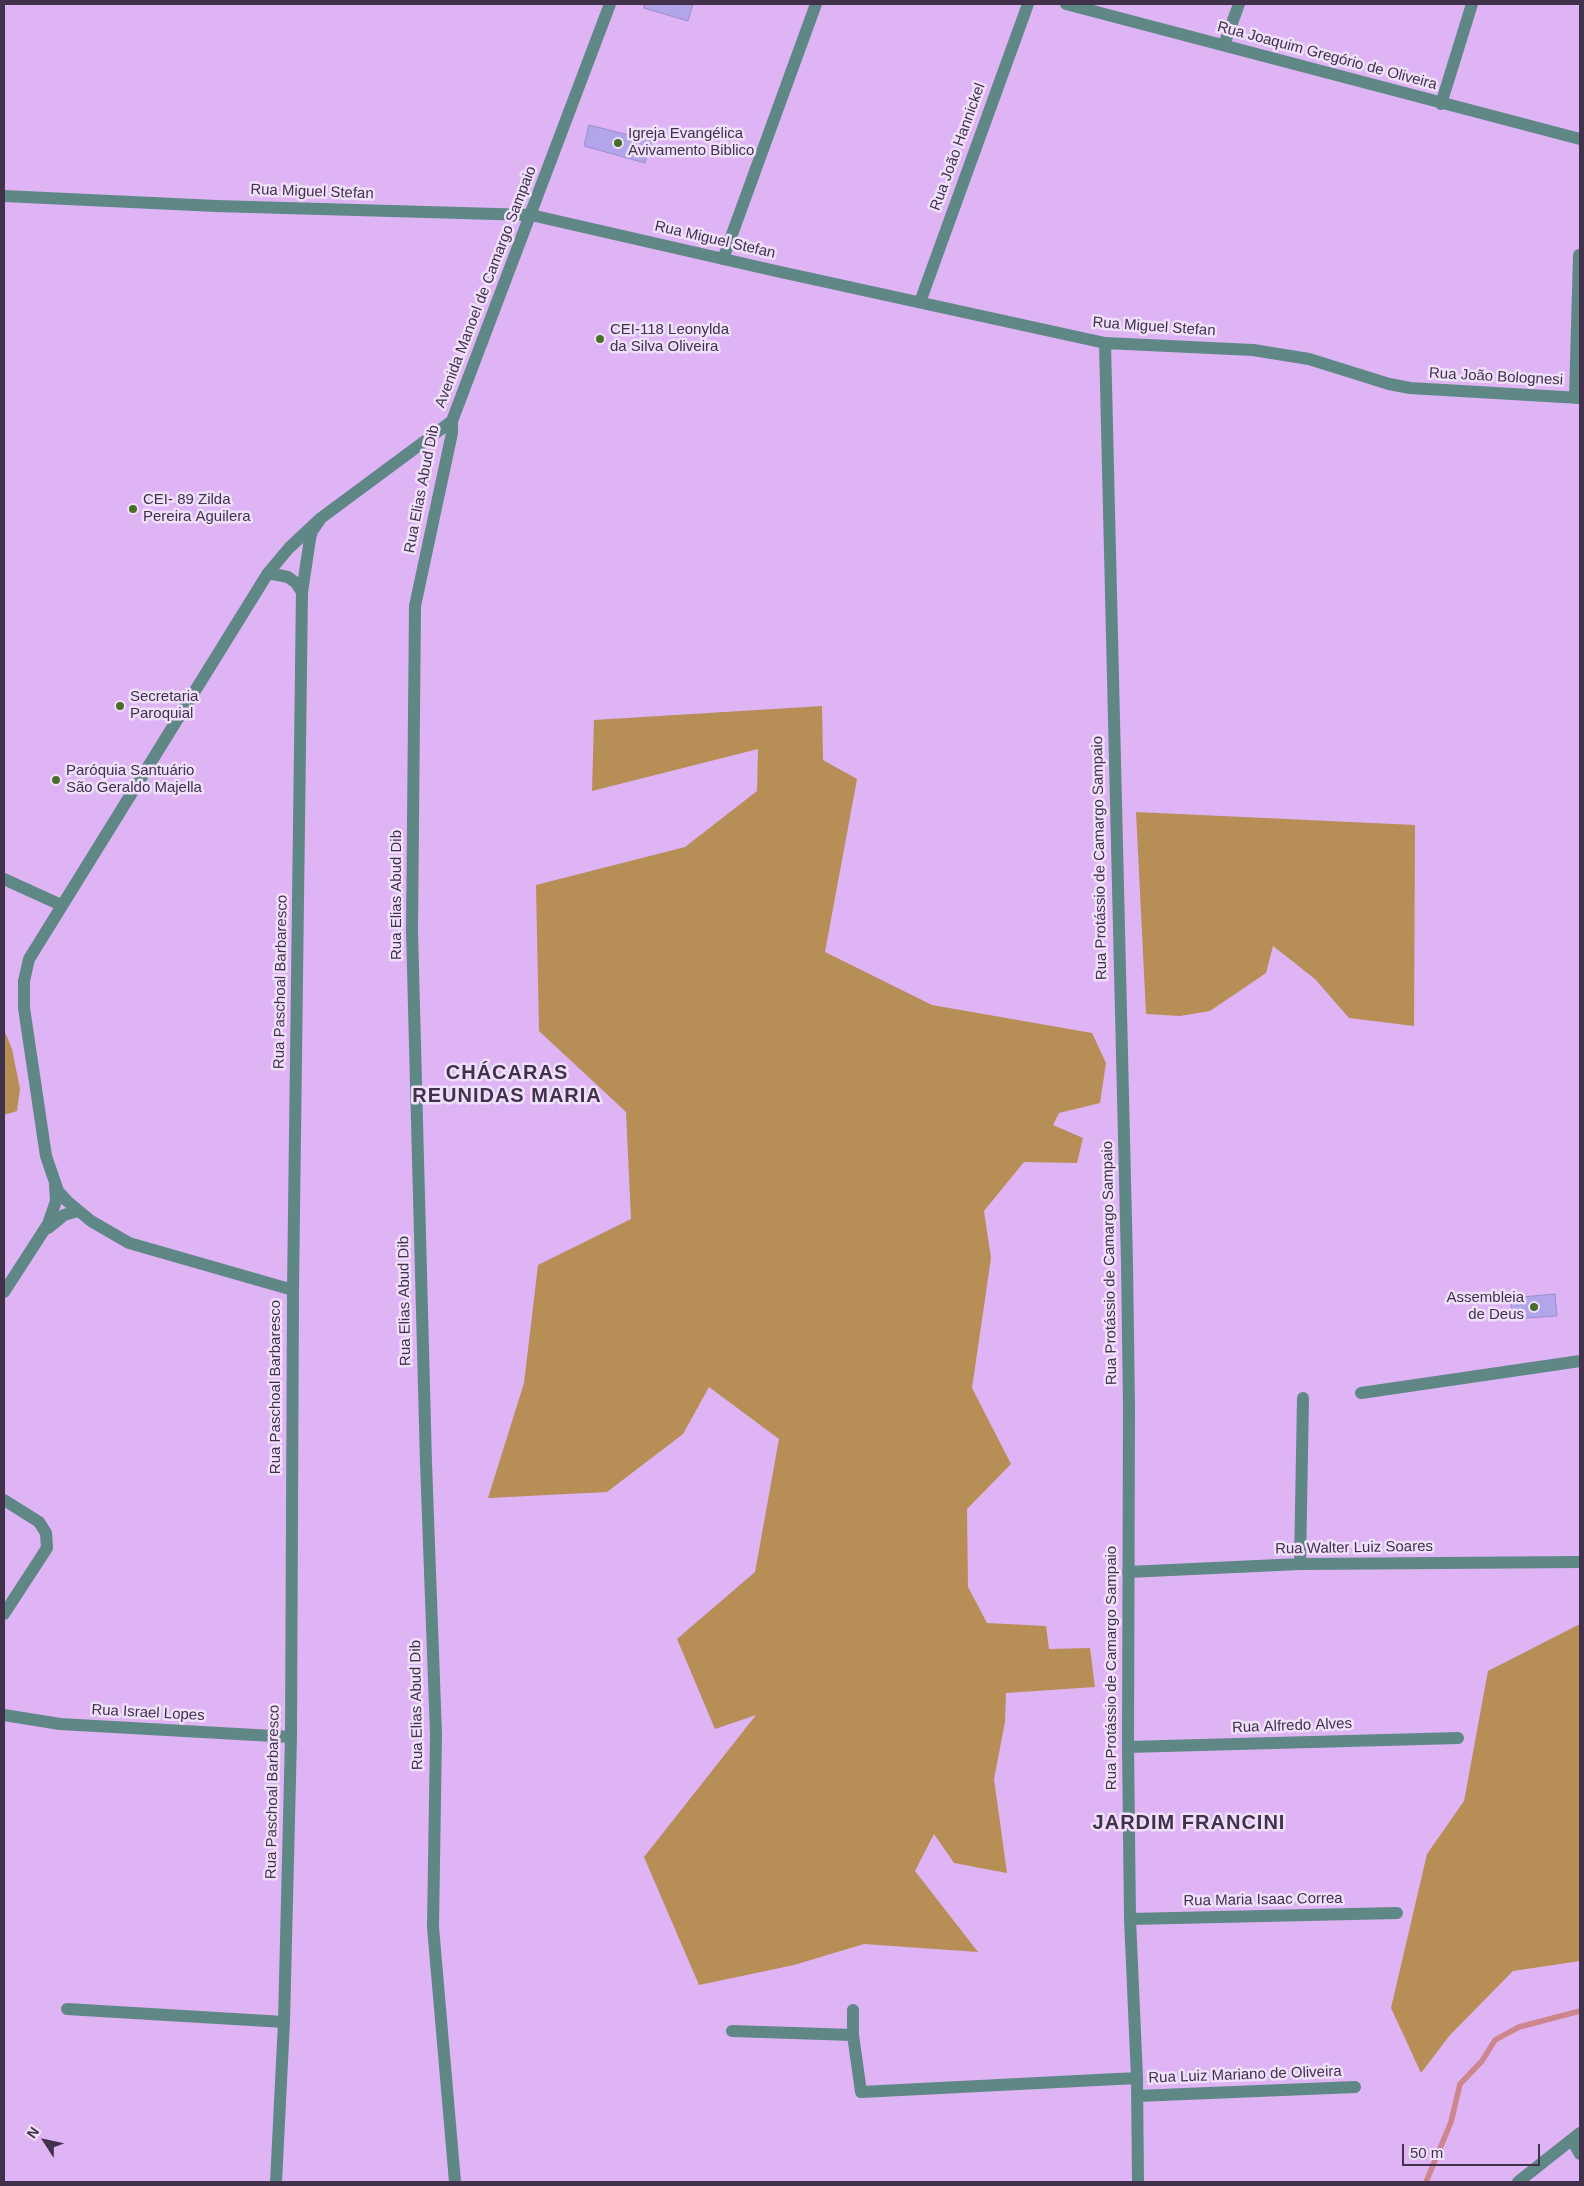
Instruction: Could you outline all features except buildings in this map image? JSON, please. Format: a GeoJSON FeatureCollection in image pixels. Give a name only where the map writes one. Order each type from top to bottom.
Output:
{"type":"FeatureCollection","features":[{"type":"Feature","properties":{"kind":"street","name":"Avenida Manoel de Camargo Sampaio"},"geometry":{"type":"LineString","coordinates":[[293,1290],[129,1242],[110,1234],[78,1211],[58,1191],[46,1156],[24,1008],[24,981],[29,959],[268,572],[289,548],[321,518],[452,421],[610,4]]}},
{"type":"Feature","properties":{"kind":"street"},"geometry":{"type":"LineString","coordinates":[[723,259],[816,4]]}},
{"type":"Feature","properties":{"kind":"street","name":"Rua João Hannickel"},"geometry":{"type":"LineString","coordinates":[[920,302],[1028,4]]}},
{"type":"Feature","properties":{"kind":"street","name":"Rua Joaquim Gregório de Oliveira"},"geometry":{"type":"LineString","coordinates":[[1066,4],[1580,139]]}},
{"type":"Feature","properties":{"kind":"street"},"geometry":{"type":"LineString","coordinates":[[1224,45],[1239,4]]}},
{"type":"Feature","properties":{"kind":"street"},"geometry":{"type":"LineString","coordinates":[[1441,104],[1472,4]]}},
{"type":"Feature","properties":{"kind":"street","name":"Rua Miguel Stefan"},"geometry":{"type":"LineString","coordinates":[[4,196],[216,206],[531,214],[723,259],[1105,343],[1253,350],[1309,359],[1389,384],[1410,388]]}},
{"type":"Feature","properties":{"kind":"street"},"geometry":{"type":"LineString","coordinates":[[1578,398],[1579,255]]}},
{"type":"Feature","properties":{"kind":"street","name":"Rua Protássio de Camargo Sampaio"},"geometry":{"type":"LineString","coordinates":[[1105,343],[1127,1263],[1130,1919],[1137,2078],[1138,2182]]}},
{"type":"Feature","properties":{"kind":"street","name":"Rua João Bolognesi"},"geometry":{"type":"LineString","coordinates":[[1410,388],[1578,398]]}},
{"type":"Feature","properties":{"kind":"street","name":"Rua Elias Abud Dib"},"geometry":{"type":"LineString","coordinates":[[452,421],[452,433],[415,606],[412,932],[426,1463],[436,1734],[433,1927],[455,2182]]}},
{"type":"Feature","properties":{"kind":"street","name":"Rua Paschoal Barbaresco"},"geometry":{"type":"LineString","coordinates":[[276,2182],[284,2022],[291,1737],[293,1290],[302,592],[310,539],[321,518]]}},
{"type":"Feature","properties":{"kind":"street"},"geometry":{"type":"LineString","coordinates":[[268,572],[288,577],[296,583],[302,592]]}},
{"type":"Feature","properties":{"kind":"street"},"geometry":{"type":"LineString","coordinates":[[4,879],[61,905]]}},
{"type":"Feature","properties":{"kind":"street","name":"Avenida Manoel de Camargo Sampaio"},"geometry":{"type":"LineString","coordinates":[[4,1292],[40,1237],[54,1208],[56,1201],[54,1182]]}},
{"type":"Feature","properties":{"kind":"street","name":"Avenida Manoel de Camargo Sampaio"},"geometry":{"type":"LineString","coordinates":[[40,1237],[58,1219],[78,1211]]}},
{"type":"Feature","properties":{"kind":"street"},"geometry":{"type":"LineString","coordinates":[[1361,1393],[1580,1361]]}},
{"type":"Feature","properties":{"kind":"street"},"geometry":{"type":"LineString","coordinates":[[1300,1564],[1303,1398]]}},
{"type":"Feature","properties":{"kind":"street"},"geometry":{"type":"LineString","coordinates":[[4,1500],[39,1522],[46,1533],[47,1548],[4,1614]]}},
{"type":"Feature","properties":{"kind":"street","name":"Rua Walter Luiz Soares"},"geometry":{"type":"LineString","coordinates":[[1128,1572],[1300,1564],[1580,1562]]}},
{"type":"Feature","properties":{"kind":"street","name":"Rua Israel Lopes"},"geometry":{"type":"LineString","coordinates":[[4,1716],[60,1724],[291,1737]]}},
{"type":"Feature","properties":{"kind":"street","name":"Rua Alfredo Alves"},"geometry":{"type":"LineString","coordinates":[[1128,1747],[1458,1738]]}},
{"type":"Feature","properties":{"kind":"street","name":"Rua Maria Isaac Correa"},"geometry":{"type":"LineString","coordinates":[[1130,1919],[1397,1913]]}},
{"type":"Feature","properties":{"kind":"street"},"geometry":{"type":"LineString","coordinates":[[67,2009],[284,2022]]}},
{"type":"Feature","properties":{"kind":"street"},"geometry":{"type":"LineString","coordinates":[[853,2010],[853,2035],[862,2092],[1137,2078]]}},
{"type":"Feature","properties":{"kind":"street"},"geometry":{"type":"LineString","coordinates":[[732,2031],[853,2035]]}},
{"type":"Feature","properties":{"kind":"street","name":"Rua Luiz Mariano de Oliveira"},"geometry":{"type":"LineString","coordinates":[[1137,2096],[1355,2087]]}},
{"type":"Feature","properties":{"kind":"street"},"geometry":{"type":"LineString","coordinates":[[1518,2182],[1576,2136],[1580,2154]]}},
{"type":"Feature","properties":{"kind":"shaded area"},"geometry":{"type":"Polygon","coordinates":[[[822,706],[823,760],[857,779],[825,952],[932,1005],[1092,1033],[1106,1063],[1100,1103],[1059,1113],[1053,1125],[1083,1138],[1077,1163],[1024,1162],[984,1211],[991,1258],[972,1388],[1011,1464],[967,1509],[968,1587],[987,1623],[1046,1626],[1049,1649],[1090,1648],[1095,1687],[1006,1693],[1005,1722],[994,1779],[1007,1873],[954,1863],[934,1834],[915,1871],[978,1952],[864,1944],[794,1965],[699,1985],[644,1857],[756,1715],[715,1729],[677,1639],[755,1572],[779,1439],[709,1387],[683,1434],[607,1492],[488,1498],[524,1383],[538,1265],[631,1219],[626,1112],[539,1031],[536,885],[685,847],[757,791],[758,749],[592,791],[594,720],[822,706]]]}},
{"type":"Feature","properties":{"kind":"shaded area"},"geometry":{"type":"Polygon","coordinates":[[[1136,812],[1415,825],[1414,1026],[1349,1018],[1315,979],[1273,946],[1266,973],[1210,1011],[1180,1016],[1146,1014],[1136,812]]]}},
{"type":"Feature","properties":{"kind":"shaded area"},"geometry":{"type":"Polygon","coordinates":[[[4,1030],[12,1049],[20,1089],[17,1111],[4,1115],[4,1030]]]}},
{"type":"Feature","properties":{"kind":"shaded area"},"geometry":{"type":"Polygon","coordinates":[[[1580,1624],[1580,1961],[1513,1971],[1450,2035],[1421,2073],[1391,2008],[1427,1854],[1464,1801],[1488,1671],[1580,1624]]]}},
{"type":"Feature","properties":{"kind":"waterway"},"geometry":{"type":"LineString","coordinates":[[1426,2182],[1451,2122],[1460,2084],[1482,2061],[1495,2040],[1519,2027],[1580,2011]]}},
{"type":"Feature","properties":{"kind":"place","name":"Igreja Evangélica Avivamento Biblico"},"geometry":{"type":"Point","coordinates":[618,143]}},
{"type":"Feature","properties":{"kind":"place","name":"CEI-118 Leonylda da Silva Oliveira"},"geometry":{"type":"Point","coordinates":[600,339]}},
{"type":"Feature","properties":{"kind":"place","name":"CEI- 89 Zilda Pereira Aguilera"},"geometry":{"type":"Point","coordinates":[133,509]}},
{"type":"Feature","properties":{"kind":"place","name":"Secretaria Paroquial"},"geometry":{"type":"Point","coordinates":[120,706]}},
{"type":"Feature","properties":{"kind":"place","name":"Paróquia Santuário São Geraldo Majella"},"geometry":{"type":"Point","coordinates":[56,780]}},
{"type":"Feature","properties":{"kind":"place","name":"Assembleia de Deus"},"geometry":{"type":"Point","coordinates":[1534,1307]}},
{"type":"Feature","properties":{"kind":"district","name":"CHÁCARAS REUNIDAS MARIA"},"geometry":{"type":"Point","coordinates":[507,1084]}},
{"type":"Feature","properties":{"kind":"district","name":"JARDIM FRANCINI"},"geometry":{"type":"Point","coordinates":[1189,1823]}}]}
